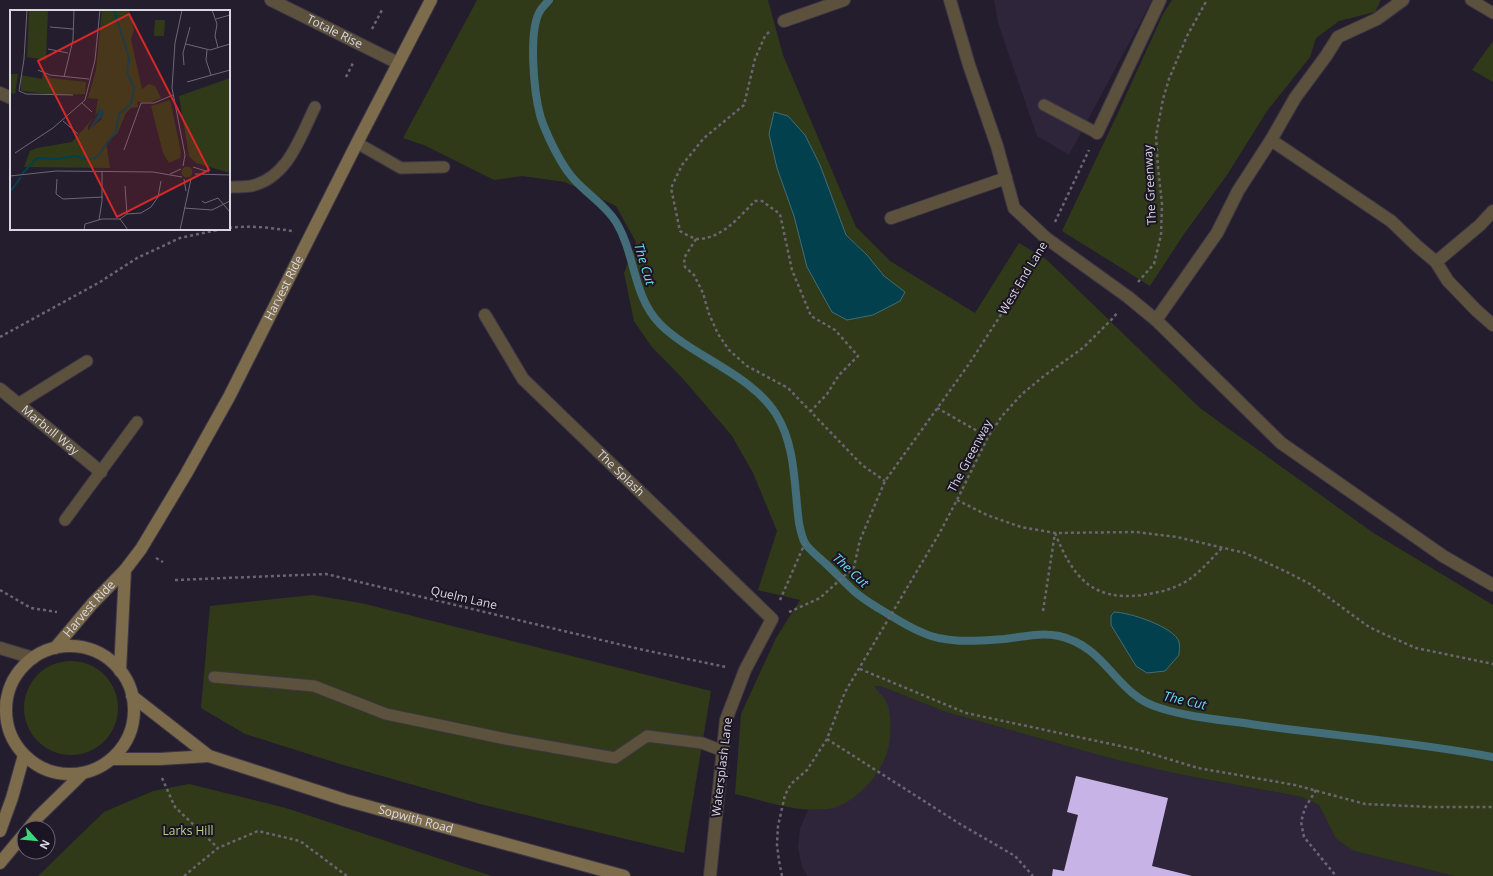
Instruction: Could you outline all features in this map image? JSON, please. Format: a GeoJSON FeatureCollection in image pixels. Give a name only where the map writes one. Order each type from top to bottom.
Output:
{"type":"FeatureCollection","features":[{"type":"Feature","properties":{"kind":"street","name":"Totale Rise"},"geometry":{"type":"LineString","coordinates":[[271,0],[398,63]]}},
{"type":"Feature","properties":{"kind":"street","name":"Harvest Ride"},"geometry":{"type":"LineString","coordinates":[[55,648],[92,604],[125,570],[140,549],[226,403],[431,0]]}},
{"type":"Feature","properties":{"kind":"street"},"geometry":{"type":"LineString","coordinates":[[784,21],[844,0]]}},
{"type":"Feature","properties":{"kind":"street"},"geometry":{"type":"LineString","coordinates":[[950,0],[969,65],[997,146],[1014,208],[1046,238],[1128,297],[1156,320],[1281,443],[1443,556],[1493,585]]}},
{"type":"Feature","properties":{"kind":"street"},"geometry":{"type":"LineString","coordinates":[[1097,133],[1160,0]]}},
{"type":"Feature","properties":{"kind":"street"},"geometry":{"type":"LineString","coordinates":[[1156,320],[1217,233],[1238,191],[1271,140],[1295,98],[1338,37],[1377,19],[1403,0]]}},
{"type":"Feature","properties":{"kind":"street"},"geometry":{"type":"LineString","coordinates":[[0,93],[10,98]]}},
{"type":"Feature","properties":{"kind":"street"},"geometry":{"type":"LineString","coordinates":[[1271,140],[1391,221],[1436,262],[1448,281],[1493,325]]}},
{"type":"Feature","properties":{"kind":"street"},"geometry":{"type":"LineString","coordinates":[[891,218],[1006,178]]}},
{"type":"Feature","properties":{"kind":"street"},"geometry":{"type":"LineString","coordinates":[[1436,262],[1480,225],[1493,211]]}},
{"type":"Feature","properties":{"kind":"street","name":"The Splash"},"geometry":{"type":"LineString","coordinates":[[485,315],[523,379],[772,619]]}},
{"type":"Feature","properties":{"kind":"street","name":"Marbull Way"},"geometry":{"type":"LineString","coordinates":[[0,389],[101,472]]}},
{"type":"Feature","properties":{"kind":"street","name":"Harvest Ride"},"geometry":{"type":"LineString","coordinates":[[120,671],[125,570]]}},
{"type":"Feature","properties":{"kind":"street","name":"Watersplash Lane"},"geometry":{"type":"LineString","coordinates":[[710,876],[726,720],[745,670],[772,619]]}},
{"type":"Feature","properties":{"kind":"street"},"geometry":{"type":"LineString","coordinates":[[73,646],[91,649],[107,658],[120,671],[128,683],[132,696],[134,713],[131,730],[123,746],[112,759],[98,768],[83,773],[61,774],[40,768],[24,755],[14,742],[3,708],[8,691],[18,672],[33,658],[43,652],[55,648],[73,646]]}},
{"type":"Feature","properties":{"kind":"street"},"geometry":{"type":"LineString","coordinates":[[0,648],[33,658]]}},
{"type":"Feature","properties":{"kind":"street","name":"Sopwith Road"},"geometry":{"type":"LineString","coordinates":[[132,696],[209,756],[345,800],[624,876]]}},
{"type":"Feature","properties":{"kind":"street"},"geometry":{"type":"LineString","coordinates":[[0,831],[12,798],[24,755]]}},
{"type":"Feature","properties":{"kind":"street","name":"Sopwith Road"},"geometry":{"type":"LineString","coordinates":[[112,759],[160,759],[209,756]]}},
{"type":"Feature","properties":{"kind":"street"},"geometry":{"type":"LineString","coordinates":[[36,820],[83,773]]}},
{"type":"Feature","properties":{"kind":"street"},"geometry":{"type":"LineString","coordinates":[[0,863],[16,844]]}},
{"type":"Feature","properties":{"kind":"lane"},"geometry":{"type":"LineString","coordinates":[[1471,0],[1493,13]]}},
{"type":"Feature","properties":{"kind":"lane"},"geometry":{"type":"LineString","coordinates":[[1044,105],[1097,133]]}},
{"type":"Feature","properties":{"kind":"lane"},"geometry":{"type":"LineString","coordinates":[[230,188],[252,186],[273,176],[290,158],[315,107]]}},
{"type":"Feature","properties":{"kind":"lane"},"geometry":{"type":"LineString","coordinates":[[357,143],[400,168],[444,167]]}},
{"type":"Feature","properties":{"kind":"lane"},"geometry":{"type":"LineString","coordinates":[[18,404],[87,361]]}},
{"type":"Feature","properties":{"kind":"lane"},"geometry":{"type":"LineString","coordinates":[[65,520],[137,422]]}},
{"type":"Feature","properties":{"kind":"lane"},"geometry":{"type":"LineString","coordinates":[[214,677],[314,686],[386,714],[506,739],[615,758],[647,736],[702,743],[723,751]]}},
{"type":"Feature","properties":{"kind":"path","name":"The Greenway"},"geometry":{"type":"LineString","coordinates":[[782,876],[777,845],[778,826],[785,795],[791,784],[807,770],[827,739],[845,692],[906,592],[957,500],[988,437],[1002,416],[1022,394],[1084,347],[1113,318],[1154,264],[1161,235],[1162,204],[1156,136],[1163,99],[1169,79],[1187,36],[1207,0]]}},
{"type":"Feature","properties":{"kind":"path"},"geometry":{"type":"LineString","coordinates":[[379,16],[383,8]]}},
{"type":"Feature","properties":{"kind":"path"},"geometry":{"type":"LineString","coordinates":[[784,21],[765,36],[755,59],[744,105],[704,138],[682,165],[672,188],[680,231],[696,239],[717,235],[738,218],[755,201],[762,201],[780,214],[792,270],[811,316],[835,330],[858,356],[839,375],[827,394],[811,412]]}},
{"type":"Feature","properties":{"kind":"path"},"geometry":{"type":"LineString","coordinates":[[346,78],[349,72]]}},
{"type":"Feature","properties":{"kind":"path","name":"West End Lane"},"geometry":{"type":"LineString","coordinates":[[772,619],[820,598],[854,567],[860,540],[886,481],[969,364],[1015,293],[1054,224],[1097,133]]}},
{"type":"Feature","properties":{"kind":"path"},"geometry":{"type":"LineString","coordinates":[[230,228],[275,228],[295,231]]}},
{"type":"Feature","properties":{"kind":"path"},"geometry":{"type":"LineString","coordinates":[[0,337],[100,282],[137,258],[180,238],[217,230]]}},
{"type":"Feature","properties":{"kind":"path"},"geometry":{"type":"LineString","coordinates":[[696,239],[684,258],[686,267],[694,275],[703,293],[709,314],[718,334],[729,350],[747,366],[788,388],[862,465],[886,481]]}},
{"type":"Feature","properties":{"kind":"path"},"geometry":{"type":"LineString","coordinates":[[937,408],[988,437]]}},
{"type":"Feature","properties":{"kind":"path"},"geometry":{"type":"LineString","coordinates":[[957,500],[987,515],[1021,527],[1055,533],[1136,532],[1177,537],[1245,553],[1310,584],[1369,627],[1416,648],[1493,664]]}},
{"type":"Feature","properties":{"kind":"path"},"geometry":{"type":"LineString","coordinates":[[1055,533],[1071,568],[1086,583],[1103,593],[1128,597],[1172,590],[1200,571],[1223,547]]}},
{"type":"Feature","properties":{"kind":"path"},"geometry":{"type":"LineString","coordinates":[[1043,611],[1055,533]]}},
{"type":"Feature","properties":{"kind":"path"},"geometry":{"type":"LineString","coordinates":[[772,619],[805,543]]}},
{"type":"Feature","properties":{"kind":"path"},"geometry":{"type":"LineString","coordinates":[[158,558],[163,562]]}},
{"type":"Feature","properties":{"kind":"path","name":"Quelm Lane"},"geometry":{"type":"LineString","coordinates":[[175,580],[326,574],[639,649],[745,670]]}},
{"type":"Feature","properties":{"kind":"path"},"geometry":{"type":"LineString","coordinates":[[0,590],[31,608],[57,612]]}},
{"type":"Feature","properties":{"kind":"path"},"geometry":{"type":"LineString","coordinates":[[860,669],[966,713],[1139,750],[1198,768],[1295,785],[1365,804],[1431,807],[1493,807]]}},
{"type":"Feature","properties":{"kind":"path"},"geometry":{"type":"LineString","coordinates":[[827,739],[960,824],[1015,856],[1033,876]]}},
{"type":"Feature","properties":{"kind":"path"},"geometry":{"type":"LineString","coordinates":[[160,774],[175,807],[218,848]]}},
{"type":"Feature","properties":{"kind":"path"},"geometry":{"type":"LineString","coordinates":[[1316,790],[1305,808],[1301,822],[1304,837],[1336,876]]}},
{"type":"Feature","properties":{"kind":"path"},"geometry":{"type":"LineString","coordinates":[[184,876],[218,848],[258,831],[300,841],[347,876]]}},
{"type":"Feature","properties":{"kind":"shaded area"},"geometry":{"type":"Polygon","coordinates":[[[994,0],[1152,0],[1069,155],[1037,136],[998,23],[994,0]]]}},
{"type":"Feature","properties":{"kind":"shaded area"},"geometry":{"type":"Polygon","coordinates":[[[873,685],[880,686],[946,712],[1117,760],[1178,774],[1302,797],[1319,805],[1336,839],[1354,851],[1454,876],[807,876],[802,866],[798,848],[800,828],[808,810],[830,809],[885,759],[891,728],[873,685]]]}},
{"type":"Feature","properties":{"kind":"green space"},"geometry":{"type":"Polygon","coordinates":[[[477,0],[768,0],[783,55],[856,227],[890,261],[975,313],[1019,243],[1046,259],[1200,408],[1372,532],[1493,605],[1493,876],[1454,876],[1354,851],[1336,839],[1319,805],[1302,797],[1178,774],[1117,760],[946,712],[880,686],[874,686],[885,699],[889,710],[891,728],[889,747],[881,766],[870,783],[854,797],[837,807],[816,810],[781,806],[735,794],[741,714],[776,638],[800,600],[758,590],[777,531],[753,473],[732,436],[684,380],[651,346],[634,321],[624,273],[636,242],[616,206],[565,182],[522,176],[494,180],[424,145],[403,138],[477,0]],[[805,135],[777,168],[794,216],[905,292],[884,276],[867,255],[846,235],[820,165],[805,135]]]}},
{"type":"Feature","properties":{"kind":"green space"},"geometry":{"type":"Polygon","coordinates":[[[1172,0],[1381,0],[1375,12],[1339,21],[1316,38],[1310,57],[1267,111],[1227,175],[1184,234],[1150,286],[1062,231],[1163,14],[1172,0]]]}},
{"type":"Feature","properties":{"kind":"green space"},"geometry":{"type":"Polygon","coordinates":[[[1493,41],[1493,82],[1472,70],[1493,41]]]}},
{"type":"Feature","properties":{"kind":"green space"},"geometry":{"type":"Polygon","coordinates":[[[312,595],[361,603],[711,691],[684,853],[480,804],[340,764],[245,734],[201,708],[210,606],[312,595]]]}},
{"type":"Feature","properties":{"kind":"green space"},"geometry":{"type":"Polygon","coordinates":[[[71,661],[89,665],[104,675],[114,690],[118,708],[114,726],[104,741],[89,751],[71,755],[53,751],[38,741],[28,726],[24,708],[28,690],[38,675],[53,665],[71,661]]]}},
{"type":"Feature","properties":{"kind":"green space","name":"Larks Hill"},"geometry":{"type":"Polygon","coordinates":[[[189,784],[286,808],[492,876],[38,876],[104,812],[153,791],[189,784]]]}},
{"type":"Feature","properties":{"kind":"water"},"geometry":{"type":"Polygon","coordinates":[[[774,112],[788,116],[805,135],[820,165],[846,235],[867,255],[884,276],[905,292],[900,301],[873,315],[847,320],[832,312],[807,267],[794,216],[777,168],[769,134],[774,112]]]}},
{"type":"Feature","properties":{"kind":"water"},"geometry":{"type":"Polygon","coordinates":[[[1114,612],[1150,621],[1176,636],[1179,642],[1179,655],[1165,671],[1147,673],[1136,666],[1111,625],[1111,616],[1114,612]]]}},
{"type":"Feature","properties":{"kind":"building"},"geometry":{"type":"Polygon","coordinates":[[[1076,776],[1168,798],[1152,866],[1192,876],[1052,876],[1053,869],[1064,871],[1078,815],[1067,812],[1076,776]]]}},
{"type":"Feature","properties":{"kind":"waterway","name":"The Cut"},"geometry":{"type":"LineString","coordinates":[[549,0],[541,10],[536,20],[533,62],[540,115],[553,147],[572,177],[601,204],[616,222],[627,248],[644,300],[651,313],[660,324],[673,336],[752,388],[765,400],[776,414],[783,426],[791,453],[799,523],[804,541],[807,546],[851,589],[878,608],[910,627],[930,636],[961,641],[1004,639],[1045,634],[1059,636],[1076,642],[1101,660],[1132,693],[1145,702],[1160,708],[1208,718],[1405,743],[1493,757]]}}]}
